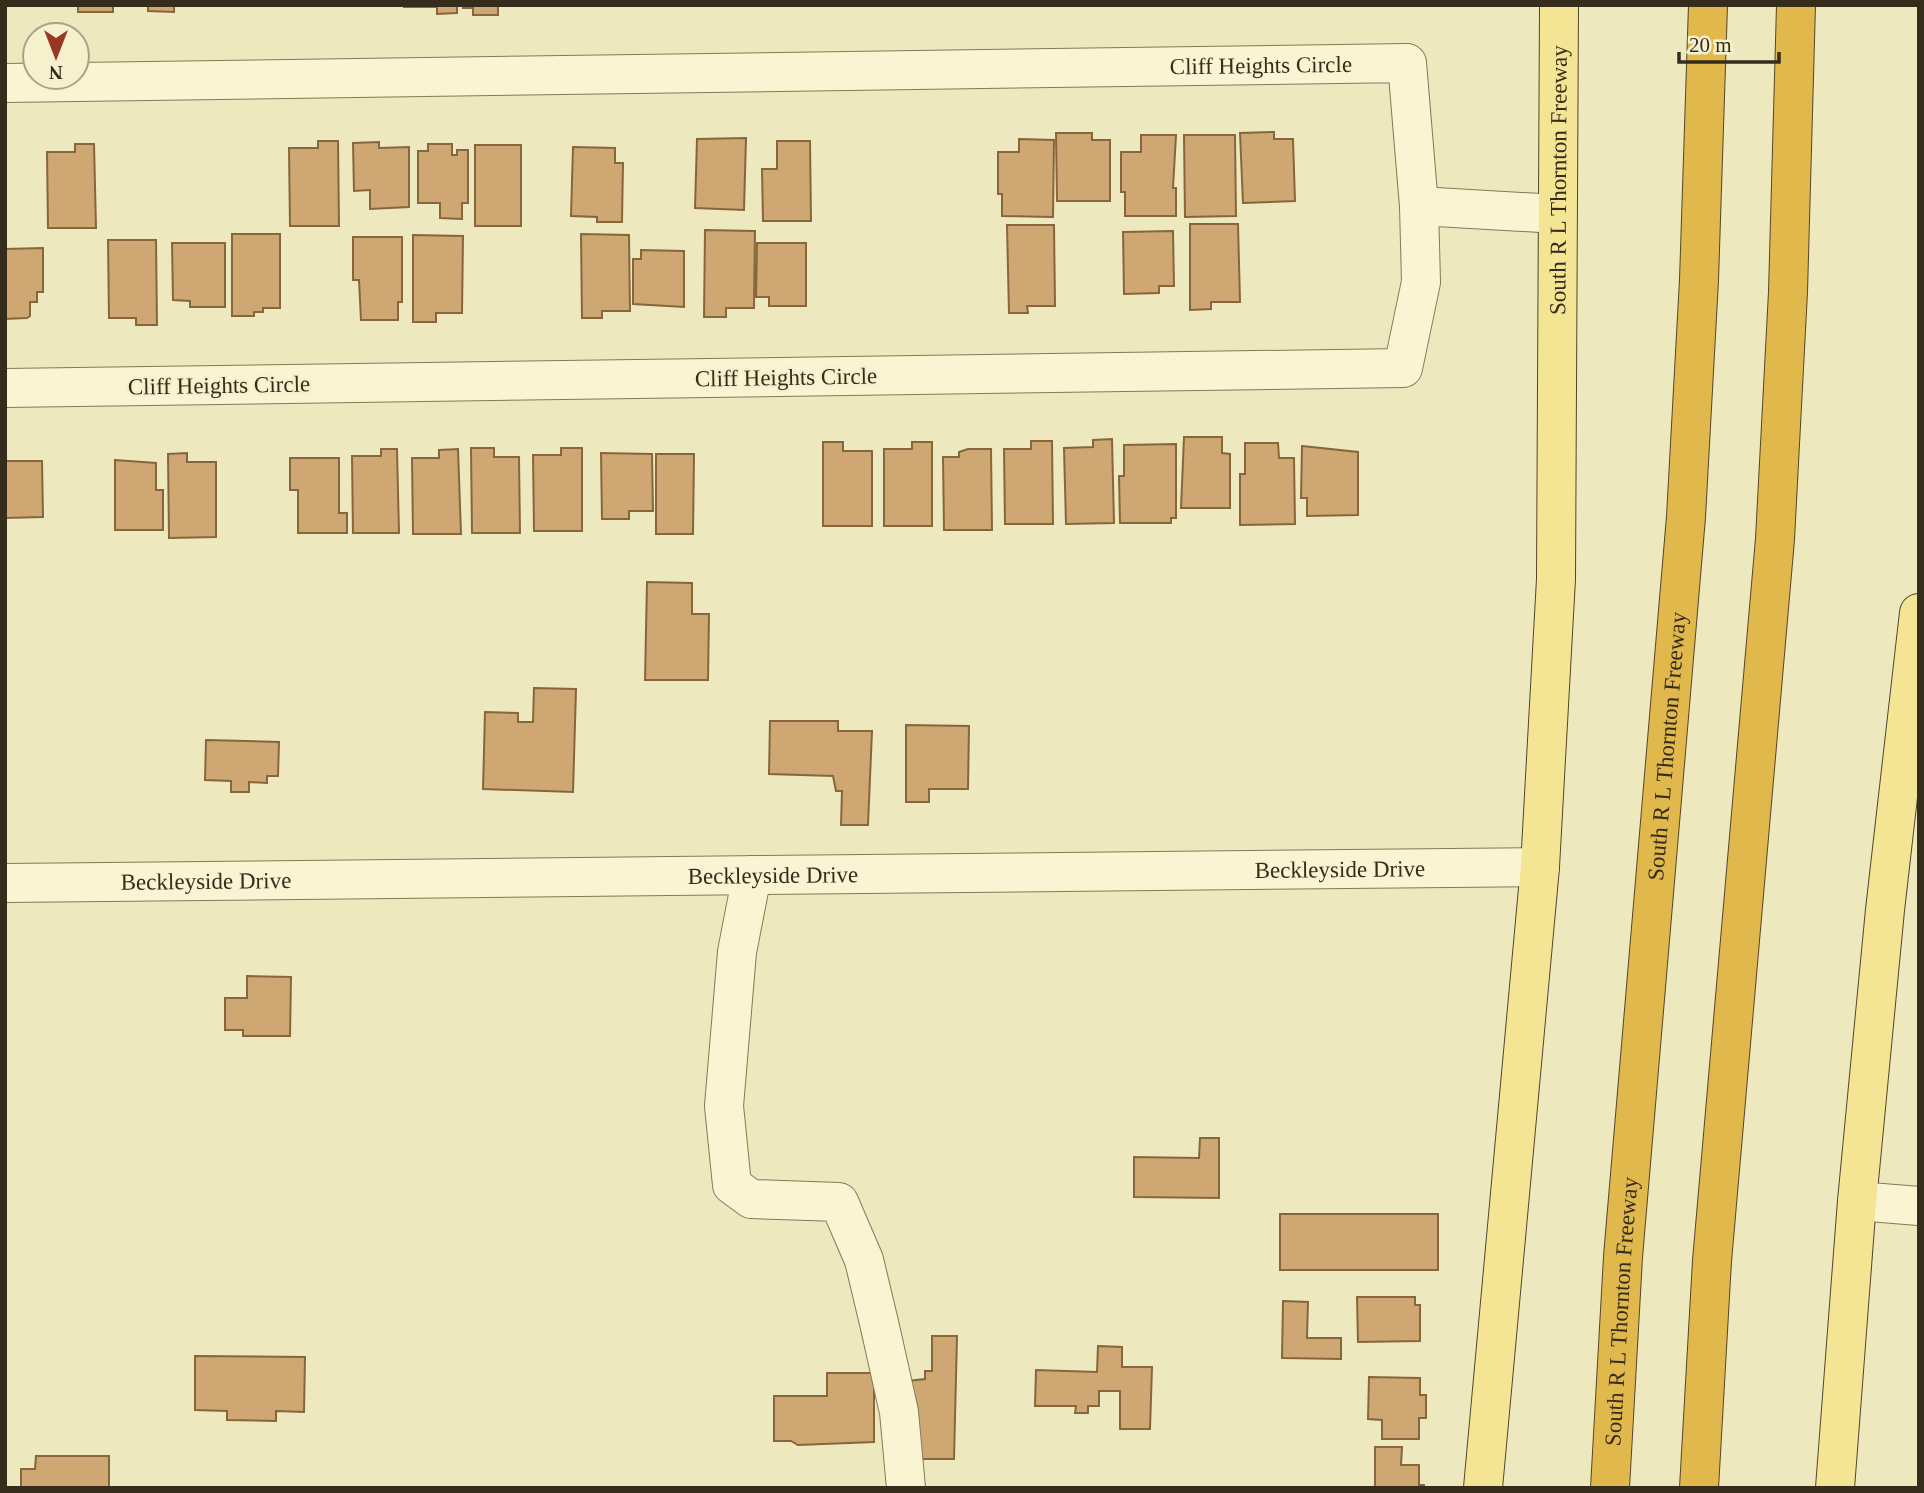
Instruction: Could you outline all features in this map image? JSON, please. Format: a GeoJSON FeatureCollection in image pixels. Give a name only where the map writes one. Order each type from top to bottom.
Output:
{"type":"FeatureCollection","features":[{"type":"Feature","properties":{"kind":"highway","name":"South R L Thornton Freeway"},"geometry":{"type":"LineString","coordinates":[[1610,1488],[1623,1257],[1686,517],[1699,280],[1707,5]]}},
{"type":"Feature","properties":{"kind":"highway"},"geometry":{"type":"LineString","coordinates":[[1699,1488],[1713,1248],[1775,539],[1788,292],[1796,5]]}},
{"type":"Feature","properties":{"kind":"main road","name":"South R L Thornton Freeway"},"geometry":{"type":"LineString","coordinates":[[1483,1488],[1540,867],[1556,579],[1559,5]]}},
{"type":"Feature","properties":{"kind":"main road"},"geometry":{"type":"LineString","coordinates":[[1835,1488],[1857,1201],[1885,910],[1919,613]]}},
{"type":"Feature","properties":{"kind":"street","name":"Cliff Heights Circle"},"geometry":{"type":"LineString","coordinates":[[5,83],[1407,63],[1419,206],[1421,282],[1403,368],[5,388]]}},
{"type":"Feature","properties":{"kind":"street"},"geometry":{"type":"LineString","coordinates":[[1419,206],[1557,214]]}},
{"type":"Feature","properties":{"kind":"street","name":"Beckleyside Drive"},"geometry":{"type":"LineString","coordinates":[[5,883],[1540,867]]}},
{"type":"Feature","properties":{"kind":"street"},"geometry":{"type":"LineString","coordinates":[[752,876],[737,952],[724,1106],[732,1185],[751,1199],[839,1202],[864,1260],[880,1327],[899,1412],[906,1488]]}},
{"type":"Feature","properties":{"kind":"street"},"geometry":{"type":"LineString","coordinates":[[1857,1201],[1919,1206]]}},
{"type":"Feature","properties":{"kind":"building"},"geometry":{"type":"Polygon","coordinates":[[[78,5],[113,5],[113,12],[78,12],[78,5]]]}},
{"type":"Feature","properties":{"kind":"building"},"geometry":{"type":"Polygon","coordinates":[[[148,5],[174,5],[174,12],[148,11],[148,5]]]}},
{"type":"Feature","properties":{"kind":"building"},"geometry":{"type":"Polygon","coordinates":[[[404,5],[457,5],[457,13],[437,14],[437,7],[404,5]]]}},
{"type":"Feature","properties":{"kind":"building"},"geometry":{"type":"Polygon","coordinates":[[[463,5],[498,5],[498,15],[473,15],[473,8],[463,8],[463,5]]]}},
{"type":"Feature","properties":{"kind":"building"},"geometry":{"type":"Polygon","coordinates":[[[1274,132],[1274,139],[1293,139],[1295,201],[1243,203],[1240,133],[1274,132]]]}},
{"type":"Feature","properties":{"kind":"building"},"geometry":{"type":"Polygon","coordinates":[[[1056,133],[1092,133],[1092,140],[1110,140],[1110,201],[1057,201],[1056,133]]]}},
{"type":"Feature","properties":{"kind":"building"},"geometry":{"type":"Polygon","coordinates":[[[1141,135],[1176,135],[1173,188],[1176,188],[1176,216],[1125,216],[1125,192],[1121,192],[1121,152],[1141,152],[1141,135]]]}},
{"type":"Feature","properties":{"kind":"building"},"geometry":{"type":"Polygon","coordinates":[[[1184,135],[1235,135],[1236,216],[1185,217],[1184,135]]]}},
{"type":"Feature","properties":{"kind":"building"},"geometry":{"type":"Polygon","coordinates":[[[746,138],[744,210],[695,208],[697,139],[746,138]]]}},
{"type":"Feature","properties":{"kind":"building"},"geometry":{"type":"Polygon","coordinates":[[[1019,139],[1054,140],[1053,217],[1002,216],[1002,194],[998,194],[998,152],[1019,152],[1019,139]]]}},
{"type":"Feature","properties":{"kind":"building"},"geometry":{"type":"Polygon","coordinates":[[[318,141],[338,141],[339,226],[290,226],[289,148],[318,148],[318,141]]]}},
{"type":"Feature","properties":{"kind":"building"},"geometry":{"type":"Polygon","coordinates":[[[777,141],[810,141],[811,221],[763,221],[762,169],[777,169],[777,141]]]}},
{"type":"Feature","properties":{"kind":"building"},"geometry":{"type":"Polygon","coordinates":[[[379,142],[379,148],[409,147],[409,207],[370,209],[370,190],[354,191],[353,143],[379,142]]]}},
{"type":"Feature","properties":{"kind":"building"},"geometry":{"type":"Polygon","coordinates":[[[75,144],[94,144],[96,228],[48,228],[47,152],[75,152],[75,144]]]}},
{"type":"Feature","properties":{"kind":"building"},"geometry":{"type":"Polygon","coordinates":[[[428,144],[452,144],[452,155],[457,155],[457,150],[468,150],[468,203],[462,203],[462,219],[440,218],[440,203],[418,203],[418,151],[428,151],[428,144]]]}},
{"type":"Feature","properties":{"kind":"building"},"geometry":{"type":"Polygon","coordinates":[[[475,145],[521,145],[521,226],[475,226],[475,145]]]}},
{"type":"Feature","properties":{"kind":"building"},"geometry":{"type":"Polygon","coordinates":[[[573,147],[615,148],[615,163],[623,163],[622,222],[597,222],[597,217],[571,216],[573,147]]]}},
{"type":"Feature","properties":{"kind":"building"},"geometry":{"type":"Polygon","coordinates":[[[1190,224],[1238,224],[1240,302],[1211,302],[1211,309],[1190,310],[1190,224]]]}},
{"type":"Feature","properties":{"kind":"building"},"geometry":{"type":"Polygon","coordinates":[[[1007,225],[1054,225],[1055,306],[1027,306],[1028,313],[1009,313],[1007,225]]]}},
{"type":"Feature","properties":{"kind":"building"},"geometry":{"type":"Polygon","coordinates":[[[705,230],[755,231],[754,308],[726,308],[726,317],[704,317],[705,230]]]}},
{"type":"Feature","properties":{"kind":"building"},"geometry":{"type":"Polygon","coordinates":[[[1173,231],[1174,286],[1159,286],[1159,293],[1124,294],[1123,232],[1173,231]]]}},
{"type":"Feature","properties":{"kind":"building"},"geometry":{"type":"Polygon","coordinates":[[[232,234],[280,234],[280,308],[263,308],[263,312],[254,312],[254,316],[232,316],[232,234]]]}},
{"type":"Feature","properties":{"kind":"building"},"geometry":{"type":"Polygon","coordinates":[[[581,234],[629,235],[630,311],[602,311],[602,318],[582,318],[581,234]]]}},
{"type":"Feature","properties":{"kind":"building"},"geometry":{"type":"Polygon","coordinates":[[[413,235],[463,236],[462,313],[436,313],[436,322],[413,322],[413,235]]]}},
{"type":"Feature","properties":{"kind":"building"},"geometry":{"type":"Polygon","coordinates":[[[353,237],[402,237],[402,302],[398,302],[398,320],[361,320],[359,280],[353,280],[353,237]]]}},
{"type":"Feature","properties":{"kind":"building"},"geometry":{"type":"Polygon","coordinates":[[[108,240],[156,240],[157,325],[136,325],[136,318],[109,318],[108,240]]]}},
{"type":"Feature","properties":{"kind":"building"},"geometry":{"type":"Polygon","coordinates":[[[172,243],[225,243],[225,307],[190,307],[190,301],[173,300],[172,243]]]}},
{"type":"Feature","properties":{"kind":"building"},"geometry":{"type":"Polygon","coordinates":[[[757,243],[806,243],[806,306],[769,306],[769,297],[756,297],[757,243]]]}},
{"type":"Feature","properties":{"kind":"building"},"geometry":{"type":"Polygon","coordinates":[[[43,248],[43,292],[37,292],[37,302],[30,302],[30,316],[5,319],[5,249],[43,248]]]}},
{"type":"Feature","properties":{"kind":"building"},"geometry":{"type":"Polygon","coordinates":[[[641,250],[684,251],[684,307],[633,304],[633,259],[641,259],[641,250]]]}},
{"type":"Feature","properties":{"kind":"building"},"geometry":{"type":"Polygon","coordinates":[[[1184,437],[1222,437],[1222,453],[1230,454],[1230,508],[1181,508],[1184,437]]]}},
{"type":"Feature","properties":{"kind":"building"},"geometry":{"type":"Polygon","coordinates":[[[1112,439],[1114,523],[1066,524],[1064,448],[1093,447],[1093,440],[1112,439]]]}},
{"type":"Feature","properties":{"kind":"building"},"geometry":{"type":"Polygon","coordinates":[[[1031,441],[1052,441],[1053,524],[1005,524],[1004,449],[1031,449],[1031,441]]]}},
{"type":"Feature","properties":{"kind":"building"},"geometry":{"type":"Polygon","coordinates":[[[823,442],[843,442],[843,451],[872,451],[872,526],[823,526],[823,442]]]}},
{"type":"Feature","properties":{"kind":"building"},"geometry":{"type":"Polygon","coordinates":[[[912,442],[932,442],[932,526],[884,526],[884,449],[912,449],[912,442]]]}},
{"type":"Feature","properties":{"kind":"building"},"geometry":{"type":"Polygon","coordinates":[[[1245,443],[1278,443],[1279,458],[1294,458],[1295,524],[1240,525],[1240,474],[1245,474],[1245,443]]]}},
{"type":"Feature","properties":{"kind":"building"},"geometry":{"type":"Polygon","coordinates":[[[1176,444],[1176,518],[1171,518],[1171,523],[1120,523],[1119,476],[1124,476],[1124,445],[1176,444]]]}},
{"type":"Feature","properties":{"kind":"building"},"geometry":{"type":"Polygon","coordinates":[[[1302,446],[1358,452],[1358,515],[1307,516],[1307,498],[1301,498],[1302,446]]]}},
{"type":"Feature","properties":{"kind":"building"},"geometry":{"type":"Polygon","coordinates":[[[471,448],[494,448],[494,457],[519,457],[520,533],[472,533],[471,448]]]}},
{"type":"Feature","properties":{"kind":"building"},"geometry":{"type":"Polygon","coordinates":[[[561,448],[582,448],[582,531],[534,531],[533,455],[561,455],[561,448]]]}},
{"type":"Feature","properties":{"kind":"building"},"geometry":{"type":"Polygon","coordinates":[[[381,449],[397,449],[399,533],[353,533],[352,456],[381,456],[381,449]]]}},
{"type":"Feature","properties":{"kind":"building"},"geometry":{"type":"Polygon","coordinates":[[[458,449],[461,534],[413,534],[412,458],[439,458],[439,450],[458,449]]]}},
{"type":"Feature","properties":{"kind":"building"},"geometry":{"type":"Polygon","coordinates":[[[968,449],[991,449],[992,530],[944,530],[943,457],[959,457],[959,452],[968,449]]]}},
{"type":"Feature","properties":{"kind":"building"},"geometry":{"type":"Polygon","coordinates":[[[187,453],[187,462],[216,462],[216,537],[169,538],[168,454],[187,453]]]}},
{"type":"Feature","properties":{"kind":"building"},"geometry":{"type":"Polygon","coordinates":[[[601,453],[652,454],[653,511],[629,511],[629,519],[602,519],[601,453]]]}},
{"type":"Feature","properties":{"kind":"building"},"geometry":{"type":"Polygon","coordinates":[[[656,454],[694,454],[693,534],[656,534],[656,454]]]}},
{"type":"Feature","properties":{"kind":"building"},"geometry":{"type":"Polygon","coordinates":[[[290,458],[339,458],[339,513],[347,513],[347,533],[298,533],[298,490],[290,490],[290,458]]]}},
{"type":"Feature","properties":{"kind":"building"},"geometry":{"type":"Polygon","coordinates":[[[115,460],[156,463],[156,490],[163,490],[163,530],[115,530],[115,460]]]}},
{"type":"Feature","properties":{"kind":"building"},"geometry":{"type":"Polygon","coordinates":[[[5,461],[42,461],[43,517],[5,518],[5,461]]]}},
{"type":"Feature","properties":{"kind":"building"},"geometry":{"type":"Polygon","coordinates":[[[647,582],[692,583],[692,614],[709,614],[708,680],[645,680],[647,582]]]}},
{"type":"Feature","properties":{"kind":"building"},"geometry":{"type":"Polygon","coordinates":[[[534,688],[576,689],[573,792],[483,789],[485,712],[518,713],[518,722],[533,722],[534,688]]]}},
{"type":"Feature","properties":{"kind":"building"},"geometry":{"type":"Polygon","coordinates":[[[770,721],[838,721],[838,731],[872,731],[868,825],[841,825],[842,791],[836,791],[833,776],[769,774],[770,721]]]}},
{"type":"Feature","properties":{"kind":"building"},"geometry":{"type":"Polygon","coordinates":[[[906,725],[969,726],[968,789],[929,789],[929,802],[906,802],[906,725]]]}},
{"type":"Feature","properties":{"kind":"building"},"geometry":{"type":"Polygon","coordinates":[[[206,740],[279,742],[278,776],[267,776],[267,783],[249,782],[249,792],[231,792],[231,781],[205,780],[206,740]]]}},
{"type":"Feature","properties":{"kind":"building"},"geometry":{"type":"Polygon","coordinates":[[[247,976],[291,977],[290,1036],[243,1036],[243,1030],[225,1030],[225,998],[247,998],[247,976]]]}},
{"type":"Feature","properties":{"kind":"building"},"geometry":{"type":"Polygon","coordinates":[[[1200,1138],[1219,1138],[1219,1198],[1134,1197],[1134,1157],[1199,1158],[1200,1138]]]}},
{"type":"Feature","properties":{"kind":"building"},"geometry":{"type":"Polygon","coordinates":[[[1280,1214],[1438,1214],[1438,1270],[1280,1270],[1280,1214]]]}},
{"type":"Feature","properties":{"kind":"building"},"geometry":{"type":"Polygon","coordinates":[[[1357,1297],[1415,1297],[1415,1305],[1420,1305],[1420,1341],[1358,1342],[1357,1297]]]}},
{"type":"Feature","properties":{"kind":"building"},"geometry":{"type":"Polygon","coordinates":[[[1283,1301],[1308,1302],[1307,1338],[1341,1338],[1341,1359],[1282,1358],[1283,1301]]]}},
{"type":"Feature","properties":{"kind":"building"},"geometry":{"type":"Polygon","coordinates":[[[932,1336],[957,1336],[954,1459],[915,1459],[908,1381],[925,1379],[925,1371],[932,1371],[932,1336]]]}},
{"type":"Feature","properties":{"kind":"building"},"geometry":{"type":"Polygon","coordinates":[[[1098,1346],[1122,1347],[1122,1367],[1152,1367],[1150,1429],[1120,1429],[1120,1391],[1099,1391],[1099,1406],[1088,1406],[1088,1413],[1075,1413],[1076,1406],[1035,1406],[1036,1370],[1097,1372],[1098,1346]]]}},
{"type":"Feature","properties":{"kind":"building"},"geometry":{"type":"Polygon","coordinates":[[[195,1356],[305,1357],[304,1412],[276,1411],[276,1421],[227,1420],[227,1411],[195,1410],[195,1356]]]}},
{"type":"Feature","properties":{"kind":"building"},"geometry":{"type":"Polygon","coordinates":[[[827,1373],[874,1373],[874,1442],[798,1445],[791,1441],[774,1441],[774,1396],[827,1396],[827,1373]]]}},
{"type":"Feature","properties":{"kind":"building"},"geometry":{"type":"Polygon","coordinates":[[[1369,1377],[1420,1378],[1420,1395],[1426,1395],[1426,1418],[1419,1418],[1419,1439],[1382,1439],[1382,1420],[1368,1419],[1369,1377]]]}},
{"type":"Feature","properties":{"kind":"building"},"geometry":{"type":"Polygon","coordinates":[[[1375,1447],[1402,1447],[1401,1465],[1419,1465],[1419,1485],[1424,1485],[1424,1488],[1375,1488],[1375,1447]]]}},
{"type":"Feature","properties":{"kind":"building"},"geometry":{"type":"Polygon","coordinates":[[[36,1456],[109,1456],[109,1488],[21,1488],[21,1469],[35,1469],[36,1456]]]}}]}
